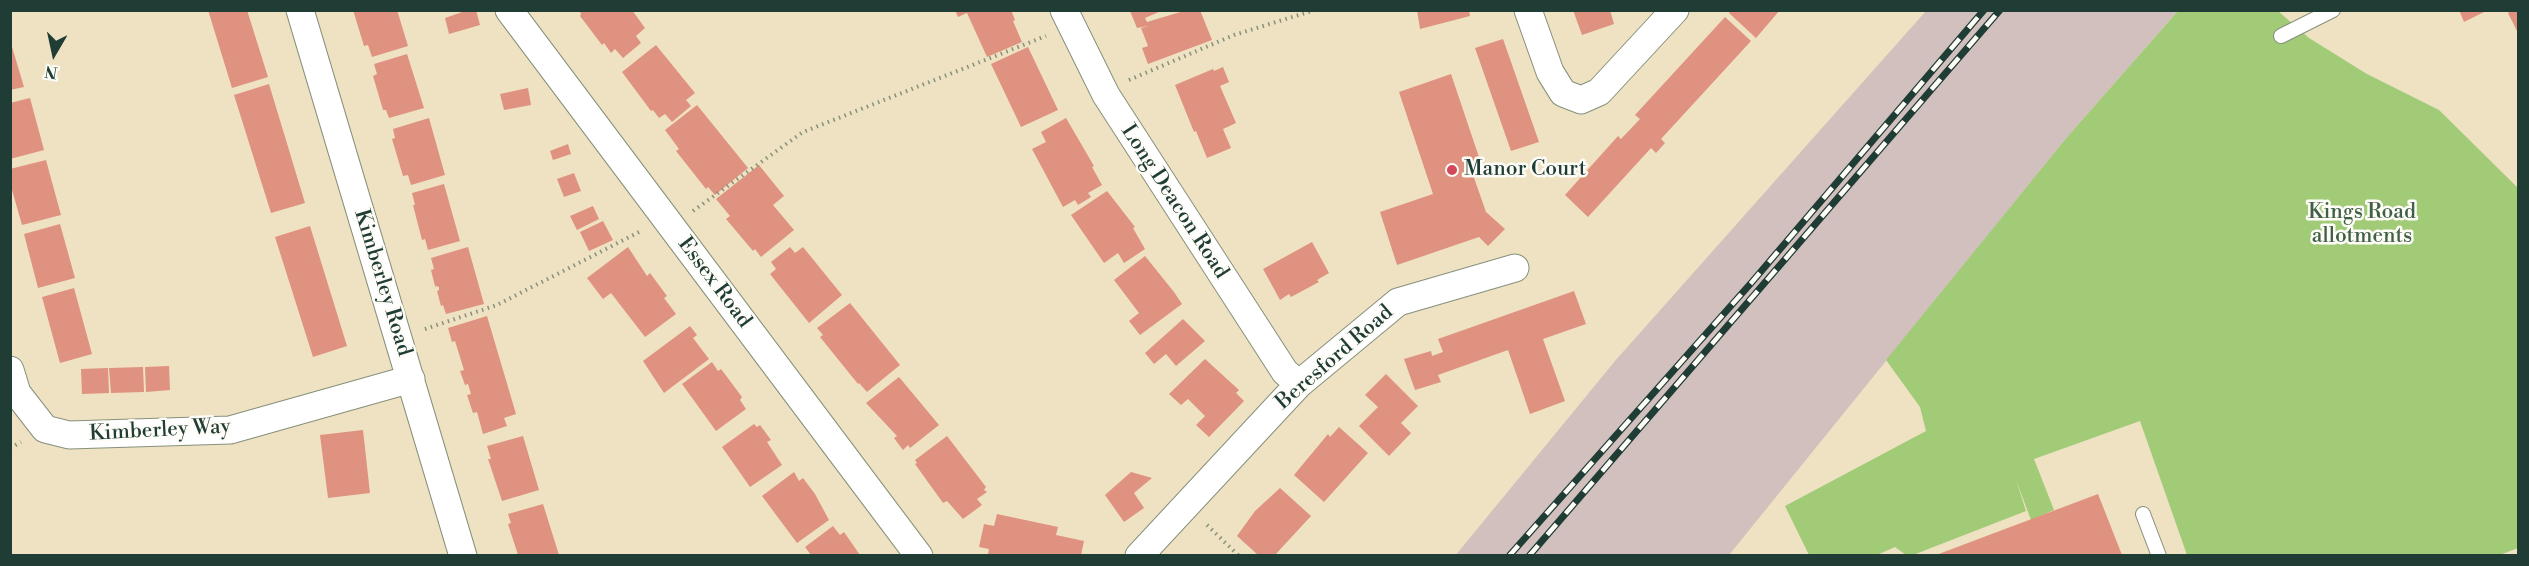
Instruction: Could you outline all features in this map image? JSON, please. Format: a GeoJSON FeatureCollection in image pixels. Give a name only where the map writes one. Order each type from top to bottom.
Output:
{"type":"FeatureCollection","features":[{"type":"Feature","properties":{"kind":"street","name":"Kimberley Road"},"geometry":{"type":"LineString","coordinates":[[300,10],[463,555]]}},
{"type":"Feature","properties":{"kind":"street","name":"Essex Road"},"geometry":{"type":"LineString","coordinates":[[509,10],[919,555]]}},
{"type":"Feature","properties":{"kind":"street"},"geometry":{"type":"LineString","coordinates":[[1528,10],[1550,72],[1563,93],[1581,100],[1599,92],[1675,10]]}},
{"type":"Feature","properties":{"kind":"street","name":"Long Deacon Road"},"geometry":{"type":"LineString","coordinates":[[1067,18],[1106,95],[1286,372],[1299,384]]}},
{"type":"Feature","properties":{"kind":"street","name":"Beresford Road"},"geometry":{"type":"LineString","coordinates":[[1139,555],[1299,384],[1398,302],[1515,268]]}},
{"type":"Feature","properties":{"kind":"street","name":"Kimberley Way"},"geometry":{"type":"LineString","coordinates":[[10,370],[17,393],[45,429],[69,435],[230,430],[411,380]]}},
{"type":"Feature","properties":{"kind":"lane"},"geometry":{"type":"LineString","coordinates":[[2281,36],[2333,10]]}},
{"type":"Feature","properties":{"kind":"lane"},"geometry":{"type":"LineString","coordinates":[[2143,513],[2159,555]]}},
{"type":"Feature","properties":{"kind":"path"},"geometry":{"type":"LineString","coordinates":[[1106,95],[1148,71],[1223,40],[1315,10]]}},
{"type":"Feature","properties":{"kind":"path"},"geometry":{"type":"LineString","coordinates":[[398,338],[497,306],[665,219],[693,211],[803,132],[1067,18]]}},
{"type":"Feature","properties":{"kind":"path"},"geometry":{"type":"LineString","coordinates":[[1208,525],[1239,555]]}},
{"type":"Feature","properties":{"kind":"shaded area"},"geometry":{"type":"Polygon","coordinates":[[[1926,11],[2178,11],[2068,136],[1729,555],[1455,556],[1615,361],[1926,11]]]}},
{"type":"Feature","properties":{"kind":"green space","name":"Kings Road allotments"},"geometry":{"type":"Polygon","coordinates":[[[2178,11],[2278,11],[2309,38],[2367,74],[2439,110],[2518,188],[2518,548],[2497,556],[2187,555],[2140,421],[2034,459],[2054,510],[2031,520],[2016,480],[2026,511],[1913,555],[1906,555],[1895,547],[1877,555],[1809,555],[1785,506],[1926,431],[1920,407],[1886,360],[2068,136],[2178,11]]]}},
{"type":"Feature","properties":{"kind":"building"},"geometry":{"type":"Polygon","coordinates":[[[208,10],[247,10],[268,77],[232,88],[208,10]]]}},
{"type":"Feature","properties":{"kind":"building"},"geometry":{"type":"Polygon","coordinates":[[[353,10],[397,10],[408,46],[372,57],[368,45],[364,46],[353,10]]]}},
{"type":"Feature","properties":{"kind":"building"},"geometry":{"type":"Polygon","coordinates":[[[468,10],[476,10],[480,25],[449,34],[445,18],[468,10]]]}},
{"type":"Feature","properties":{"kind":"building"},"geometry":{"type":"Polygon","coordinates":[[[579,10],[632,10],[645,28],[636,36],[641,43],[623,58],[615,49],[611,53],[580,16],[579,10]]]}},
{"type":"Feature","properties":{"kind":"building"},"geometry":{"type":"Polygon","coordinates":[[[955,10],[1011,10],[1022,42],[987,57],[967,13],[958,17],[955,10]]]}},
{"type":"Feature","properties":{"kind":"building"},"geometry":{"type":"Polygon","coordinates":[[[1187,10],[1200,10],[1212,40],[1148,64],[1142,48],[1148,46],[1141,28],[1148,26],[1137,28],[1130,11],[1161,11],[1145,18],[1147,22],[1187,10]]]}},
{"type":"Feature","properties":{"kind":"building"},"geometry":{"type":"Polygon","coordinates":[[[1417,10],[1469,10],[1470,16],[1420,29],[1417,10]]]}},
{"type":"Feature","properties":{"kind":"building"},"geometry":{"type":"Polygon","coordinates":[[[1573,10],[1610,10],[1614,24],[1582,35],[1573,10]]]}},
{"type":"Feature","properties":{"kind":"building"},"geometry":{"type":"Polygon","coordinates":[[[1731,10],[1780,10],[1756,38],[1729,13],[1731,10]]]}},
{"type":"Feature","properties":{"kind":"building"},"geometry":{"type":"Polygon","coordinates":[[[2459,10],[2488,10],[2464,22],[2459,10]]]}},
{"type":"Feature","properties":{"kind":"building"},"geometry":{"type":"Polygon","coordinates":[[[2518,10],[2517,31],[2508,13],[2518,10]]]}},
{"type":"Feature","properties":{"kind":"building"},"geometry":{"type":"Polygon","coordinates":[[[1725,17],[1751,41],[1661,139],[1665,143],[1656,153],[1651,148],[1588,217],[1565,195],[1618,136],[1621,139],[1640,119],[1635,115],[1725,17]]]}},
{"type":"Feature","properties":{"kind":"building"},"geometry":{"type":"Polygon","coordinates":[[[1503,39],[1539,142],[1511,151],[1475,48],[1503,39]]]}},
{"type":"Feature","properties":{"kind":"building"},"geometry":{"type":"Polygon","coordinates":[[[10,40],[24,87],[10,90],[10,40]]]}},
{"type":"Feature","properties":{"kind":"building"},"geometry":{"type":"Polygon","coordinates":[[[656,45],[695,93],[686,100],[691,106],[672,122],[665,114],[659,118],[653,110],[651,111],[622,72],[656,45]]]}},
{"type":"Feature","properties":{"kind":"building"},"geometry":{"type":"Polygon","coordinates":[[[1028,47],[1058,110],[1021,127],[991,64],[1028,47]]]}},
{"type":"Feature","properties":{"kind":"building"},"geometry":{"type":"Polygon","coordinates":[[[407,54],[424,108],[389,118],[386,110],[383,110],[373,76],[377,74],[374,64],[407,54]]]}},
{"type":"Feature","properties":{"kind":"building"},"geometry":{"type":"Polygon","coordinates":[[[1223,67],[1229,82],[1220,86],[1236,123],[1223,129],[1231,148],[1207,158],[1175,85],[1223,67]]]}},
{"type":"Feature","properties":{"kind":"building","name":"Manor Court"},"geometry":{"type":"Polygon","coordinates":[[[1451,74],[1483,169],[1472,172],[1486,212],[1505,229],[1488,246],[1479,237],[1397,265],[1380,212],[1433,194],[1399,92],[1451,74]]]}},
{"type":"Feature","properties":{"kind":"building"},"geometry":{"type":"Polygon","coordinates":[[[269,84],[305,203],[271,213],[234,95],[269,84]]]}},
{"type":"Feature","properties":{"kind":"building"},"geometry":{"type":"Polygon","coordinates":[[[528,88],[531,105],[504,110],[500,94],[528,88]]]}},
{"type":"Feature","properties":{"kind":"building"},"geometry":{"type":"Polygon","coordinates":[[[30,98],[44,150],[10,159],[10,103],[30,98]]]}},
{"type":"Feature","properties":{"kind":"building"},"geometry":{"type":"Polygon","coordinates":[[[697,105],[748,168],[715,195],[708,187],[706,189],[676,151],[679,149],[665,130],[697,105]]]}},
{"type":"Feature","properties":{"kind":"building"},"geometry":{"type":"Polygon","coordinates":[[[429,118],[445,175],[411,185],[408,175],[403,176],[392,139],[395,138],[393,129],[429,118]]]}},
{"type":"Feature","properties":{"kind":"building"},"geometry":{"type":"Polygon","coordinates":[[[1066,118],[1094,166],[1092,167],[1102,185],[1088,193],[1091,197],[1078,205],[1075,200],[1063,207],[1032,149],[1046,142],[1041,132],[1066,118]]]}},
{"type":"Feature","properties":{"kind":"building"},"geometry":{"type":"Polygon","coordinates":[[[568,144],[571,154],[553,160],[550,151],[568,144]]]}},
{"type":"Feature","properties":{"kind":"building"},"geometry":{"type":"Polygon","coordinates":[[[46,160],[61,215],[22,225],[10,183],[10,169],[46,160]]]}},
{"type":"Feature","properties":{"kind":"building"},"geometry":{"type":"Polygon","coordinates":[[[759,165],[784,196],[773,205],[794,230],[761,257],[755,249],[753,251],[726,219],[730,216],[716,199],[759,165]]]}},
{"type":"Feature","properties":{"kind":"building"},"geometry":{"type":"Polygon","coordinates":[[[574,173],[581,191],[564,197],[557,179],[574,173]]]}},
{"type":"Feature","properties":{"kind":"building"},"geometry":{"type":"Polygon","coordinates":[[[444,184],[460,241],[428,250],[425,239],[422,240],[412,193],[444,184]]]}},
{"type":"Feature","properties":{"kind":"building"},"geometry":{"type":"Polygon","coordinates":[[[1107,191],[1135,227],[1133,228],[1145,249],[1124,263],[1118,253],[1104,263],[1071,215],[1107,191]]]}},
{"type":"Feature","properties":{"kind":"building"},"geometry":{"type":"Polygon","coordinates":[[[593,206],[599,219],[577,230],[570,216],[593,206]]]}},
{"type":"Feature","properties":{"kind":"building"},"geometry":{"type":"Polygon","coordinates":[[[603,221],[613,240],[589,251],[580,232],[603,221]]]}},
{"type":"Feature","properties":{"kind":"building"},"geometry":{"type":"Polygon","coordinates":[[[60,224],[75,278],[38,288],[24,234],[60,224]]]}},
{"type":"Feature","properties":{"kind":"building"},"geometry":{"type":"Polygon","coordinates":[[[310,226],[347,346],[313,357],[275,237],[310,226]]]}},
{"type":"Feature","properties":{"kind":"building"},"geometry":{"type":"Polygon","coordinates":[[[1312,242],[1329,273],[1317,280],[1319,282],[1291,297],[1289,294],[1280,300],[1263,269],[1312,242]]]}},
{"type":"Feature","properties":{"kind":"building"},"geometry":{"type":"Polygon","coordinates":[[[468,247],[484,304],[446,314],[437,291],[439,287],[435,286],[431,258],[468,247]]]}},
{"type":"Feature","properties":{"kind":"building"},"geometry":{"type":"Polygon","coordinates":[[[628,247],[647,276],[650,273],[667,296],[664,298],[676,314],[645,337],[611,293],[603,299],[587,278],[628,247]]]}},
{"type":"Feature","properties":{"kind":"building"},"geometry":{"type":"Polygon","coordinates":[[[790,247],[795,253],[803,247],[842,295],[809,323],[770,274],[776,269],[771,262],[790,247]]]}},
{"type":"Feature","properties":{"kind":"building"},"geometry":{"type":"Polygon","coordinates":[[[1145,256],[1182,304],[1140,335],[1129,321],[1139,313],[1114,280],[1145,256]]]}},
{"type":"Feature","properties":{"kind":"building"},"geometry":{"type":"Polygon","coordinates":[[[74,288],[92,354],[60,363],[42,297],[74,288]]]}},
{"type":"Feature","properties":{"kind":"building"},"geometry":{"type":"Polygon","coordinates":[[[1574,291],[1586,324],[1543,339],[1565,401],[1530,414],[1508,350],[1438,375],[1441,382],[1415,390],[1404,359],[1431,351],[1432,356],[1443,352],[1438,339],[1574,291]]]}},
{"type":"Feature","properties":{"kind":"building"},"geometry":{"type":"Polygon","coordinates":[[[850,303],[900,365],[867,392],[820,337],[823,335],[817,328],[850,303]]]}},
{"type":"Feature","properties":{"kind":"building"},"geometry":{"type":"Polygon","coordinates":[[[487,316],[516,414],[504,418],[507,426],[483,434],[477,412],[473,413],[467,395],[471,394],[460,371],[464,370],[455,341],[452,342],[448,328],[487,316]]]}},
{"type":"Feature","properties":{"kind":"building"},"geometry":{"type":"Polygon","coordinates":[[[1183,319],[1205,341],[1176,366],[1166,354],[1154,364],[1145,353],[1183,319]]]}},
{"type":"Feature","properties":{"kind":"building"},"geometry":{"type":"Polygon","coordinates":[[[690,326],[697,335],[693,338],[709,359],[664,393],[643,361],[690,326]]]}},
{"type":"Feature","properties":{"kind":"building"},"geometry":{"type":"Polygon","coordinates":[[[1205,359],[1239,390],[1236,393],[1244,401],[1209,437],[1196,425],[1205,416],[1188,399],[1181,405],[1169,394],[1205,359]]]}},
{"type":"Feature","properties":{"kind":"building"},"geometry":{"type":"Polygon","coordinates":[[[712,362],[718,371],[721,369],[742,397],[740,400],[746,409],[716,431],[682,384],[712,362]]]}},
{"type":"Feature","properties":{"kind":"building"},"geometry":{"type":"Polygon","coordinates":[[[169,366],[170,390],[146,392],[145,367],[169,366]]]}},
{"type":"Feature","properties":{"kind":"building"},"geometry":{"type":"Polygon","coordinates":[[[143,367],[144,392],[111,393],[109,368],[143,367]]]}},
{"type":"Feature","properties":{"kind":"building"},"geometry":{"type":"Polygon","coordinates":[[[108,368],[109,393],[82,394],[81,369],[108,368]]]}},
{"type":"Feature","properties":{"kind":"building"},"geometry":{"type":"Polygon","coordinates":[[[1386,374],[1418,406],[1401,423],[1411,433],[1389,456],[1359,426],[1378,407],[1365,395],[1386,374]]]}},
{"type":"Feature","properties":{"kind":"building"},"geometry":{"type":"Polygon","coordinates":[[[899,377],[939,425],[910,448],[908,445],[903,450],[894,438],[897,436],[866,403],[899,377]]]}},
{"type":"Feature","properties":{"kind":"building"},"geometry":{"type":"Polygon","coordinates":[[[754,424],[757,427],[760,425],[771,440],[767,442],[782,465],[750,487],[722,447],[754,424]]]}},
{"type":"Feature","properties":{"kind":"building"},"geometry":{"type":"Polygon","coordinates":[[[1339,427],[1368,453],[1324,502],[1294,475],[1328,434],[1330,437],[1339,427]]]}},
{"type":"Feature","properties":{"kind":"building"},"geometry":{"type":"Polygon","coordinates":[[[363,430],[370,493],[328,498],[320,435],[363,430]]]}},
{"type":"Feature","properties":{"kind":"building"},"geometry":{"type":"Polygon","coordinates":[[[523,436],[539,490],[502,501],[488,459],[491,459],[487,446],[523,436]]]}},
{"type":"Feature","properties":{"kind":"building"},"geometry":{"type":"Polygon","coordinates":[[[947,436],[986,487],[984,490],[987,492],[977,499],[982,505],[963,519],[947,501],[943,503],[915,464],[917,463],[915,460],[947,436]]]}},
{"type":"Feature","properties":{"kind":"building"},"geometry":{"type":"Polygon","coordinates":[[[794,472],[799,481],[803,478],[815,494],[829,520],[797,543],[762,496],[794,472]]]}},
{"type":"Feature","properties":{"kind":"building"},"geometry":{"type":"Polygon","coordinates":[[[1131,472],[1152,478],[1134,493],[1144,508],[1124,522],[1105,495],[1131,472]]]}},
{"type":"Feature","properties":{"kind":"building"},"geometry":{"type":"Polygon","coordinates":[[[1280,488],[1311,516],[1275,555],[1258,555],[1237,536],[1255,511],[1280,488]]]}},
{"type":"Feature","properties":{"kind":"building"},"geometry":{"type":"Polygon","coordinates":[[[2098,494],[2122,555],[1936,555],[2098,494]]]}},
{"type":"Feature","properties":{"kind":"building"},"geometry":{"type":"Polygon","coordinates":[[[543,504],[559,555],[518,555],[508,524],[511,523],[508,514],[543,504]]]}},
{"type":"Feature","properties":{"kind":"building"},"geometry":{"type":"Polygon","coordinates":[[[997,514],[1058,527],[1056,535],[1084,541],[1081,555],[988,555],[989,549],[979,547],[984,524],[994,526],[997,514]]]}},
{"type":"Feature","properties":{"kind":"building"},"geometry":{"type":"Polygon","coordinates":[[[833,526],[840,535],[844,532],[860,555],[811,555],[805,547],[833,526]]]}},
{"type":"Feature","properties":{"kind":"railway"},"geometry":{"type":"LineString","coordinates":[[1509,556],[1752,282],[1984,10]]}},
{"type":"Feature","properties":{"kind":"railway"},"geometry":{"type":"LineString","coordinates":[[1529,556],[2000,10]]}},
{"type":"Feature","properties":{"kind":"place","name":"Manor Court"},"geometry":{"type":"Point","coordinates":[1452,170]}}]}
